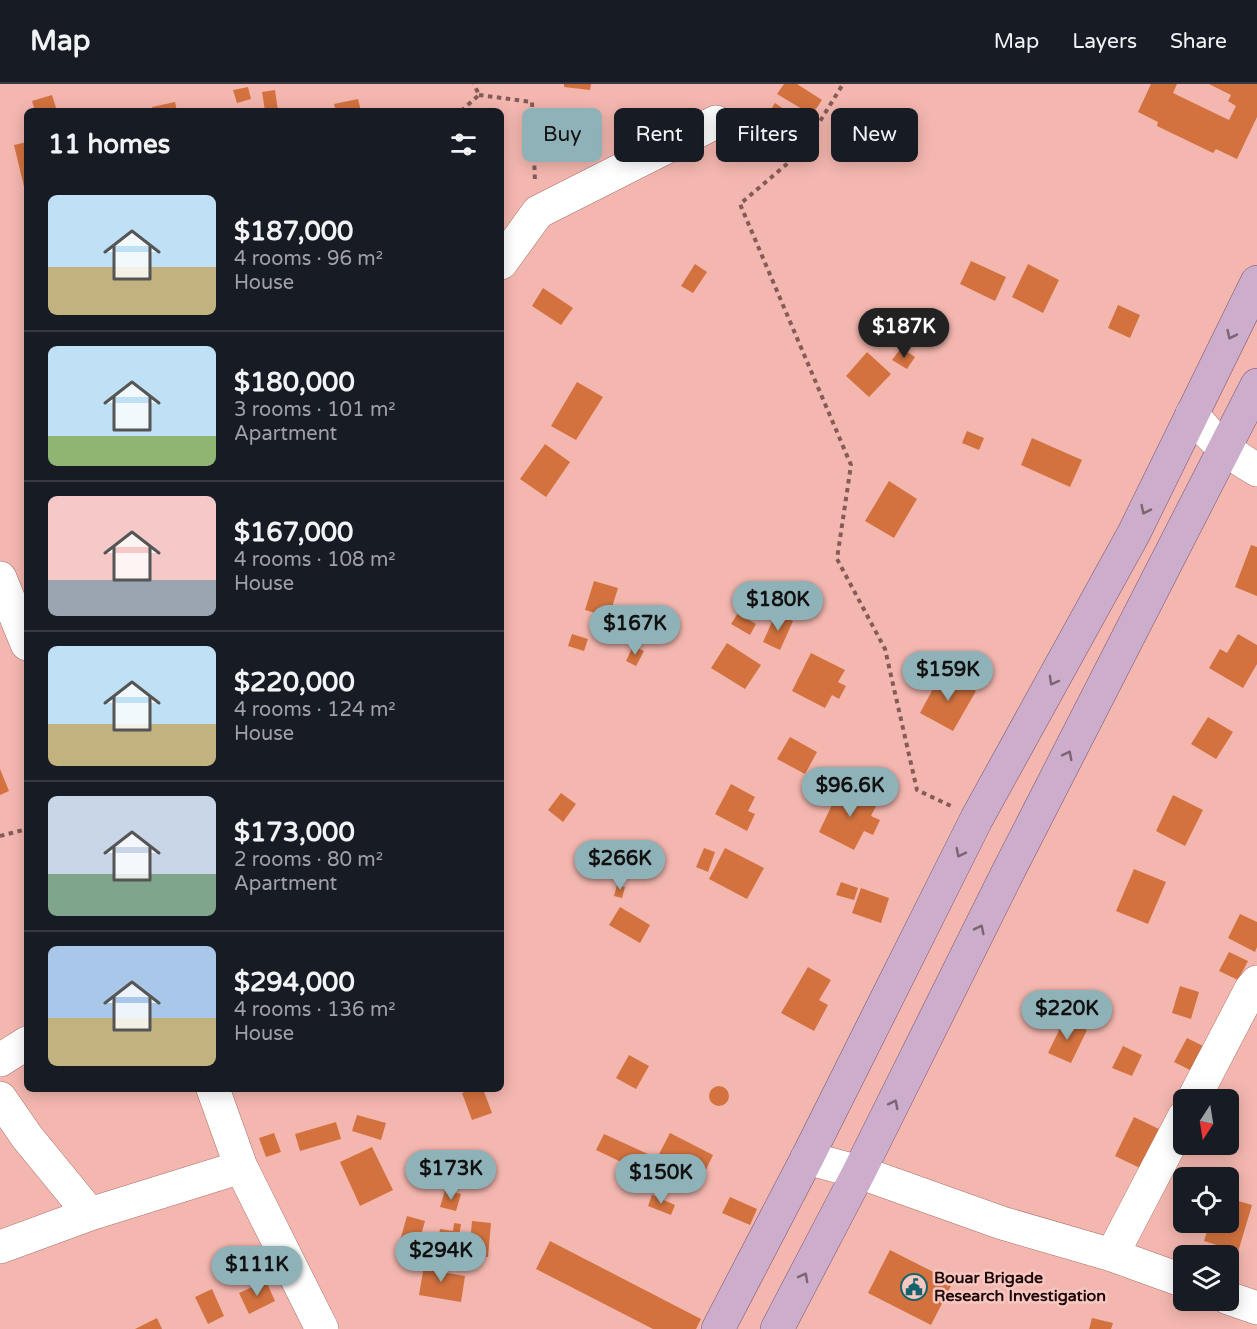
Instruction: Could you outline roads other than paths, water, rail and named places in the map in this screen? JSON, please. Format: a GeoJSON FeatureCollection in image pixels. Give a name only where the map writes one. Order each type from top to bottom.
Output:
{"type":"FeatureCollection","features":[{"type":"Feature","properties":{"kind":"main road"},"geometry":{"type":"LineString","coordinates":[[718,1329],[807,1158],[977,818],[1134,533],[1257,282]]}},
{"type":"Feature","properties":{"kind":"main road"},"geometry":{"type":"LineString","coordinates":[[777,1329],[859,1172],[1007,874],[1257,385]]}},
{"type":"Feature","properties":{"kind":"street"},"geometry":{"type":"LineString","coordinates":[[504,259],[538,212],[716,122]]}},
{"type":"Feature","properties":{"kind":"street"},"geometry":{"type":"LineString","coordinates":[[1192,414],[1224,450],[1257,470]]}},
{"type":"Feature","properties":{"kind":"street"},"geometry":{"type":"LineString","coordinates":[[0,578],[24,637]]}},
{"type":"Feature","properties":{"kind":"street"},"geometry":{"type":"LineString","coordinates":[[1199,1089],[1257,981]]}},
{"type":"Feature","properties":{"kind":"street"},"geometry":{"type":"LineString","coordinates":[[0,1060],[24,1046]]}},
{"type":"Feature","properties":{"kind":"street"},"geometry":{"type":"LineString","coordinates":[[214,1092],[241,1167],[322,1329]]}},
{"type":"Feature","properties":{"kind":"street"},"geometry":{"type":"LineString","coordinates":[[0,1098],[27,1137],[90,1214]]}},
{"type":"Feature","properties":{"kind":"street"},"geometry":{"type":"LineString","coordinates":[[1112,1255],[1173,1138]]}},
{"type":"Feature","properties":{"kind":"street"},"geometry":{"type":"LineString","coordinates":[[807,1158],[859,1172],[1002,1223],[1112,1255],[1173,1277]]}},
{"type":"Feature","properties":{"kind":"street"},"geometry":{"type":"LineString","coordinates":[[0,1247],[90,1214],[241,1167]]}},
{"type":"Feature","properties":{"kind":"street"},"geometry":{"type":"LineString","coordinates":[[1239,1302],[1257,1308]]}},
{"type":"Feature","properties":{"kind":"place","name":"Bouar Brigade Research Investigation"},"geometry":{"type":"Point","coordinates":[914,1287]}}]}
